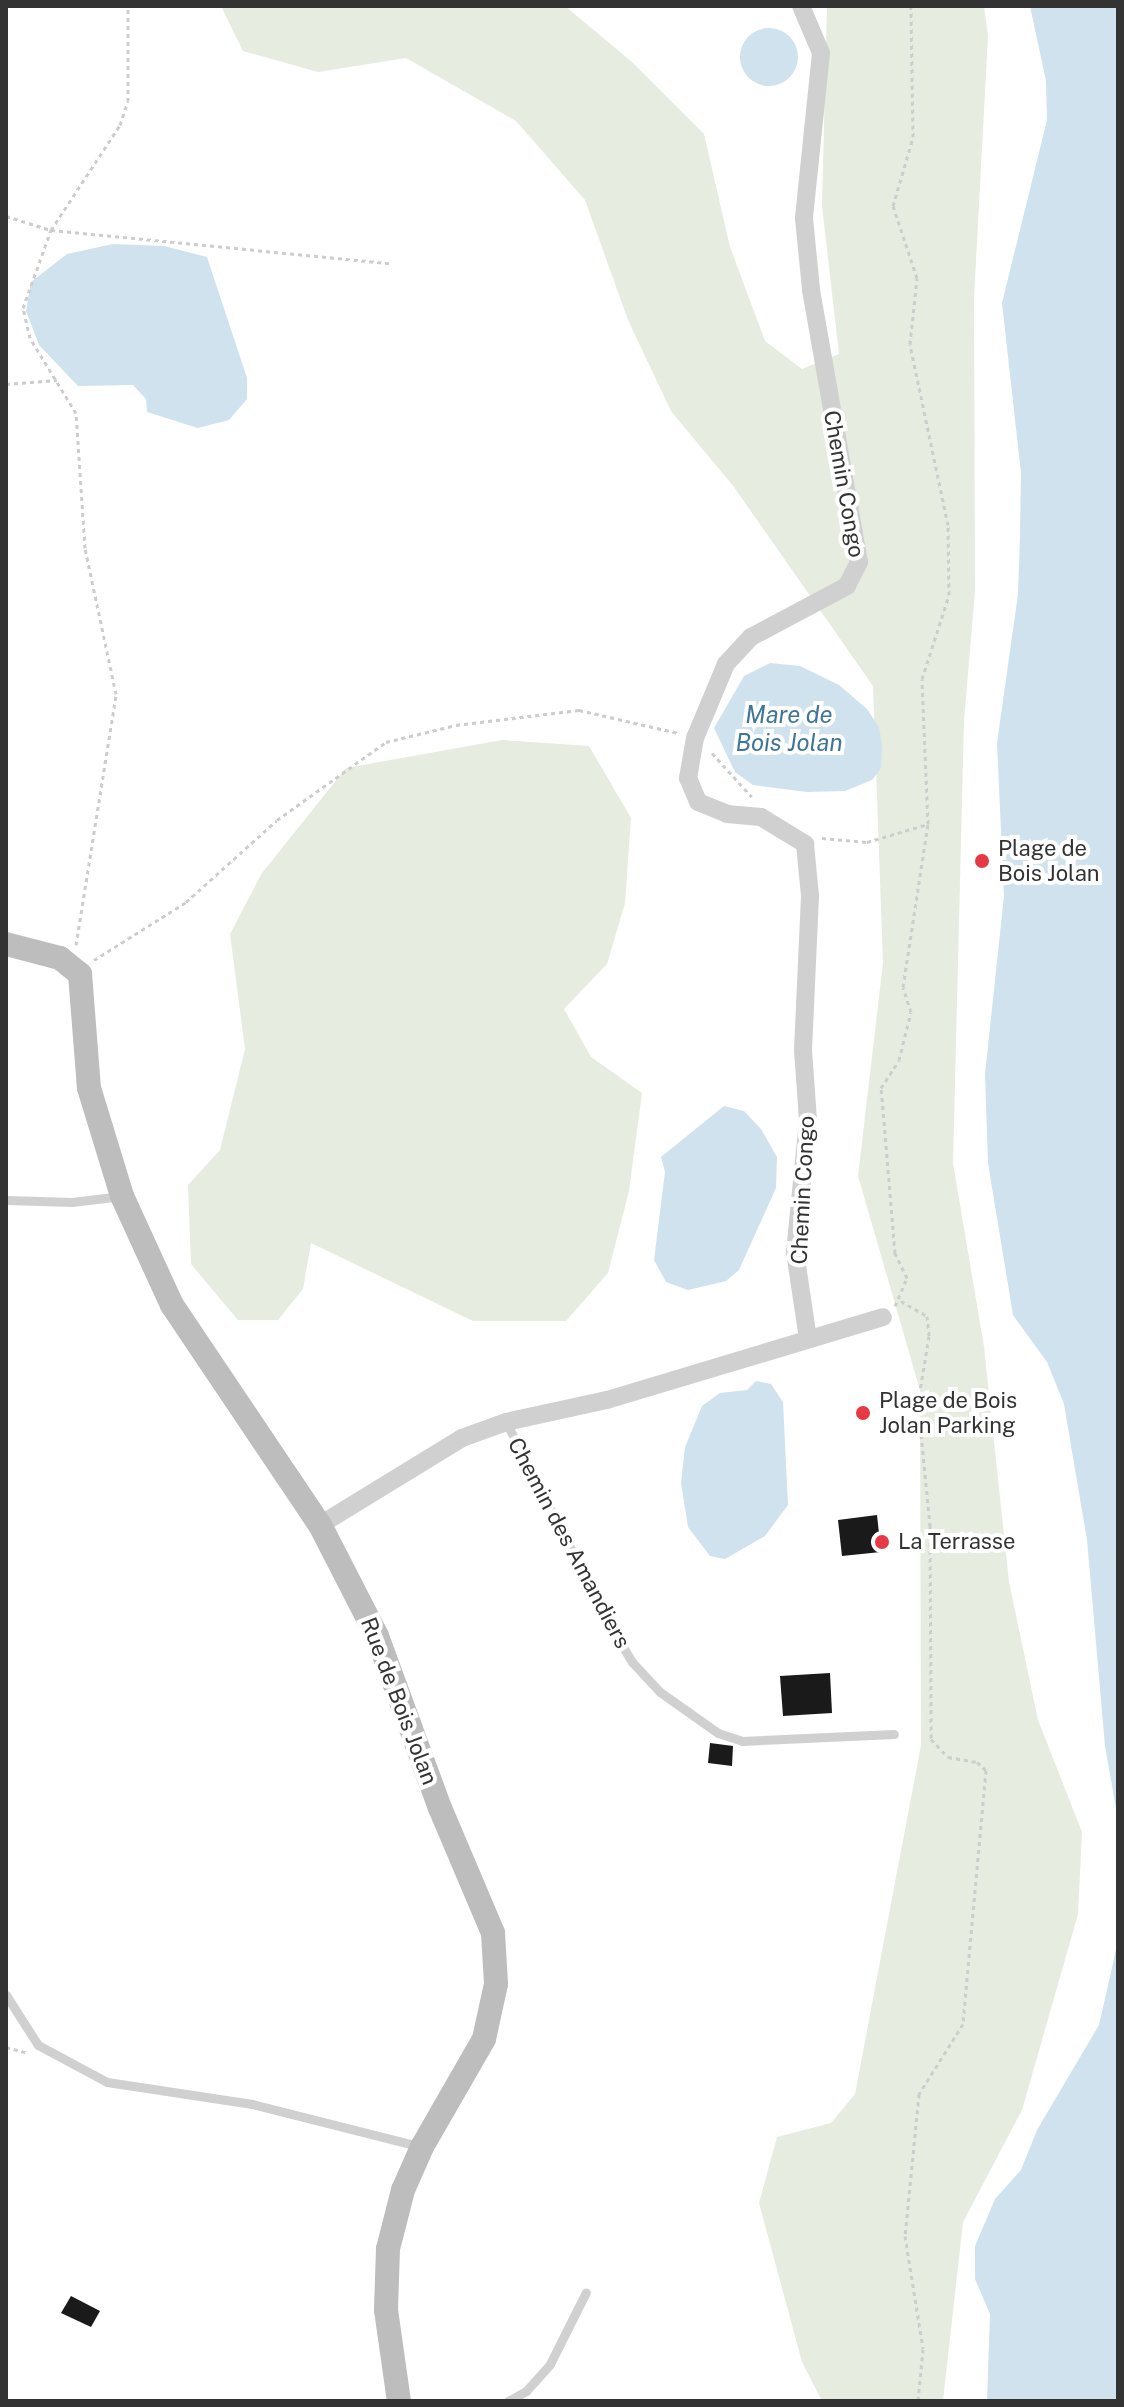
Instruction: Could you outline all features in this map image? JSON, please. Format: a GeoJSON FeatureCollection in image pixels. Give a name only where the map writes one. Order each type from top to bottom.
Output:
{"type":"FeatureCollection","features":[{"type":"Feature","properties":{"kind":"street","name":"Chemin Congo"},"geometry":{"type":"LineString","coordinates":[[801,6],[821,53],[804,218],[811,290],[859,562],[847,586],[751,637],[726,664],[695,738],[688,778],[698,802],[727,814],[761,817],[805,844],[810,896],[803,1050],[808,1120],[795,1252],[808,1339]]}},
{"type":"Feature","properties":{"kind":"street"},"geometry":{"type":"LineString","coordinates":[[6,944],[76,970]]}},
{"type":"Feature","properties":{"kind":"street","name":"Rue de Bois Jolan"},"geometry":{"type":"LineString","coordinates":[[76,970],[89,1088],[122,1196],[172,1305],[320,1525],[377,1636],[440,1808],[493,1933],[496,1984],[484,2039],[422,2147],[403,2190],[388,2249],[386,2310],[399,2401]]}},
{"type":"Feature","properties":{"kind":"street"},"geometry":{"type":"LineString","coordinates":[[320,1525],[462,1438],[506,1422],[607,1400],[883,1317]]}},
{"type":"Feature","properties":{"kind":"lane"},"geometry":{"type":"LineString","coordinates":[[6,1200],[72,1202],[122,1196]]}},
{"type":"Feature","properties":{"kind":"lane","name":"Chemin des Amandiers"},"geometry":{"type":"LineString","coordinates":[[506,1422],[610,1625],[632,1662],[660,1692],[718,1733],[742,1741],[894,1734]]}},
{"type":"Feature","properties":{"kind":"lane"},"geometry":{"type":"LineString","coordinates":[[6,1995],[38,2045],[66,2064],[107,2082],[252,2104],[422,2147]]}},
{"type":"Feature","properties":{"kind":"lane"},"geometry":{"type":"LineString","coordinates":[[508,2401],[526,2391],[550,2364],[586,2292]]}},
{"type":"Feature","properties":{"kind":"path"},"geometry":{"type":"LineString","coordinates":[[76,970],[116,694],[85,548],[79,431],[72,402],[30,338],[23,308],[51,230],[120,125],[128,101],[128,6]]}},
{"type":"Feature","properties":{"kind":"path"},"geometry":{"type":"LineString","coordinates":[[911,6],[913,137],[893,206],[917,278],[910,344],[948,525],[949,595],[922,679],[928,824],[903,987],[911,1012],[899,1060],[881,1088],[895,1253],[907,1278],[900,1300],[927,1316],[929,1336],[918,1403],[930,1526],[931,1739],[948,1757],[977,1762],[986,1770],[963,2024],[919,2094],[905,2236],[923,2349],[918,2401]]}},
{"type":"Feature","properties":{"kind":"path"},"geometry":{"type":"LineString","coordinates":[[6,216],[51,230],[389,263]]}},
{"type":"Feature","properties":{"kind":"path"},"geometry":{"type":"LineString","coordinates":[[6,384],[57,380]]}},
{"type":"Feature","properties":{"kind":"path"},"geometry":{"type":"LineString","coordinates":[[76,970],[105,949],[186,902],[277,820],[386,742],[456,725],[579,710],[695,738],[748,787],[761,817]]}},
{"type":"Feature","properties":{"kind":"path"},"geometry":{"type":"LineString","coordinates":[[805,844],[822,838],[867,842],[928,824]]}},
{"type":"Feature","properties":{"kind":"shaded area"},"geometry":{"type":"Polygon","coordinates":[[[221,6],[565,6],[632,62],[704,134],[730,247],[765,341],[802,369],[839,354],[822,206],[827,6],[984,6],[988,36],[974,298],[975,591],[964,721],[953,1163],[984,1347],[1009,1582],[1038,1720],[1082,1832],[1078,1914],[1022,2110],[963,2222],[943,2401],[822,2401],[802,2362],[759,2203],[777,2137],[831,2123],[855,2094],[921,1745],[920,1390],[858,1176],[883,963],[873,686],[734,487],[671,411],[628,320],[585,200],[516,121],[406,58],[318,72],[243,51],[221,6]]]}},
{"type":"Feature","properties":{"kind":"shaded area"},"geometry":{"type":"Polygon","coordinates":[[[502,740],[589,746],[631,818],[625,903],[607,964],[564,1009],[591,1057],[642,1093],[629,1191],[608,1273],[566,1321],[473,1321],[311,1243],[303,1289],[278,1320],[238,1320],[191,1264],[188,1185],[220,1150],[245,1049],[230,934],[262,873],[346,768],[502,740]]]}},
{"type":"Feature","properties":{"kind":"water"},"geometry":{"type":"Polygon","coordinates":[[[1030,6],[1118,6],[1118,1820],[1105,1746],[1087,1540],[1064,1404],[1047,1362],[1013,1315],[988,1163],[985,1074],[1004,896],[997,743],[1018,594],[1020,535],[1021,473],[1002,303],[1047,120],[1046,81],[1030,6]]]}},
{"type":"Feature","properties":{"kind":"water"},"geometry":{"type":"Polygon","coordinates":[[[769,28],[790,36],[798,57],[790,78],[769,86],[748,78],[740,57],[748,36],[769,28]]]}},
{"type":"Feature","properties":{"kind":"water"},"geometry":{"type":"Polygon","coordinates":[[[113,244],[164,246],[207,257],[247,378],[247,399],[229,420],[198,428],[147,412],[146,399],[133,385],[78,386],[39,345],[26,311],[31,282],[67,254],[113,244]]]}},
{"type":"Feature","properties":{"kind":"water","name":"Mare de Bois Jolan"},"geometry":{"type":"Polygon","coordinates":[[[770,663],[800,666],[839,685],[867,709],[879,727],[882,745],[881,768],[872,780],[845,791],[807,792],[753,785],[735,772],[714,728],[744,676],[770,663]]]}},
{"type":"Feature","properties":{"kind":"water"},"geometry":{"type":"Polygon","coordinates":[[[724,1106],[744,1111],[761,1129],[777,1157],[776,1188],[739,1270],[726,1281],[688,1290],[666,1282],[654,1260],[665,1172],[661,1157],[724,1106]]]}},
{"type":"Feature","properties":{"kind":"water"},"geometry":{"type":"Polygon","coordinates":[[[756,1381],[771,1384],[783,1402],[788,1505],[765,1536],[725,1559],[710,1556],[688,1527],[681,1483],[685,1447],[702,1406],[720,1393],[747,1390],[756,1381]]]}},
{"type":"Feature","properties":{"kind":"water"},"geometry":{"type":"Polygon","coordinates":[[[1118,1941],[1118,2401],[987,2401],[990,2314],[975,2279],[975,2246],[995,2199],[1021,2170],[1037,2130],[1099,2025],[1118,1941]]]}},
{"type":"Feature","properties":{"kind":"building"},"geometry":{"type":"Polygon","coordinates":[[[877,1515],[881,1552],[842,1556],[838,1520],[877,1515]]]}},
{"type":"Feature","properties":{"kind":"building"},"geometry":{"type":"Polygon","coordinates":[[[830,1673],[832,1713],[783,1716],[780,1676],[830,1673]]]}},
{"type":"Feature","properties":{"kind":"building"},"geometry":{"type":"Polygon","coordinates":[[[710,1743],[733,1746],[732,1766],[708,1763],[710,1743]]]}},
{"type":"Feature","properties":{"kind":"building"},"geometry":{"type":"Polygon","coordinates":[[[71,2296],[100,2311],[91,2327],[61,2313],[71,2296]]]}},
{"type":"Feature","properties":{"kind":"place","name":"Plage de Bois Jolan"},"geometry":{"type":"Point","coordinates":[982,861]}},
{"type":"Feature","properties":{"kind":"place","name":"Plage de Bois Jolan Parking"},"geometry":{"type":"Point","coordinates":[863,1413]}},
{"type":"Feature","properties":{"kind":"place","name":"La Terrasse"},"geometry":{"type":"Point","coordinates":[882,1542]}}]}
